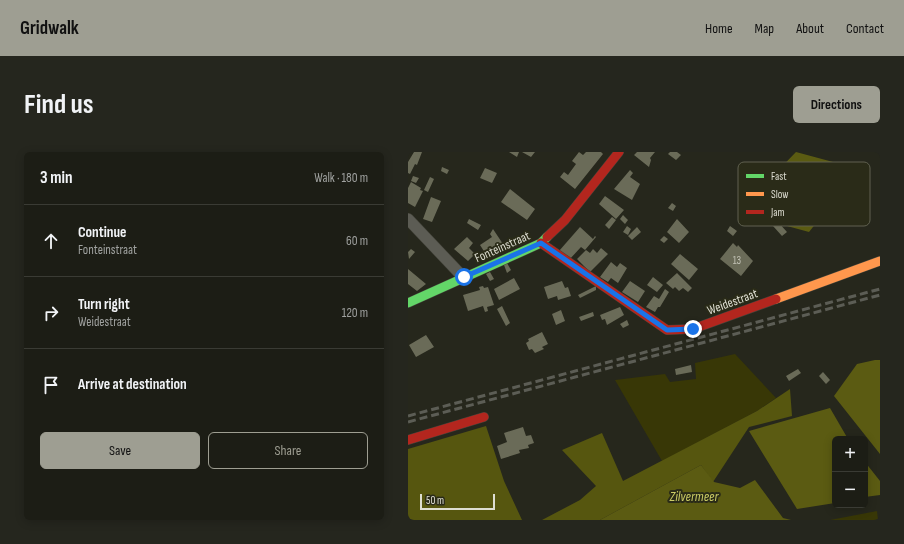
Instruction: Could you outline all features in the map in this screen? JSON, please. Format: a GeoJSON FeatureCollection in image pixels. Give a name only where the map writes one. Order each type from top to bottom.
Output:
{"type":"FeatureCollection","features":[{"type":"Feature","properties":{"kind":"street","name":"Fonteinstraat"},"geometry":{"type":"LineString","coordinates":[[408,303],[541,243],[565,220],[619,152]]}},
{"type":"Feature","properties":{"kind":"street"},"geometry":{"type":"LineString","coordinates":[[408,219],[464,277]]}},
{"type":"Feature","properties":{"kind":"street","name":"Weidestraat"},"geometry":{"type":"LineString","coordinates":[[541,243],[667,330],[693,329],[880,261]]}},
{"type":"Feature","properties":{"kind":"street"},"geometry":{"type":"LineString","coordinates":[[408,440],[484,417]]}},
{"type":"Feature","properties":{"kind":"shaded area"},"geometry":{"type":"Polygon","coordinates":[[[735,354],[776,398],[757,411],[662,461],[615,380],[665,374],[670,382],[696,379],[695,363],[735,354]]]}},
{"type":"Feature","properties":{"kind":"shaded area"},"geometry":{"type":"Polygon","coordinates":[[[790,389],[792,416],[749,427],[713,482],[701,465],[600,520],[542,520],[580,500],[596,486],[562,450],[602,433],[623,481],[757,411],[790,389]]]}},
{"type":"Feature","properties":{"kind":"shaded area"},"geometry":{"type":"Polygon","coordinates":[[[486,426],[504,481],[522,520],[408,520],[408,449],[486,426]]]}},
{"type":"Feature","properties":{"kind":"shaded area"},"geometry":{"type":"Polygon","coordinates":[[[877,511],[878,520],[830,520],[877,511]]]}},
{"type":"Feature","properties":{"kind":"water"},"geometry":{"type":"Polygon","coordinates":[[[796,152],[833,162],[786,162],[796,152]]]}},
{"type":"Feature","properties":{"kind":"water"},"geometry":{"type":"Polygon","coordinates":[[[787,226],[814,226],[809,232],[787,226]]]}},
{"type":"Feature","properties":{"kind":"water"},"geometry":{"type":"Polygon","coordinates":[[[880,360],[880,454],[868,439],[868,436],[866,436],[834,396],[857,364],[880,360]]]}},
{"type":"Feature","properties":{"kind":"water"},"geometry":{"type":"Polygon","coordinates":[[[830,408],[846,436],[832,436],[832,503],[797,509],[749,431],[830,408]]]}},
{"type":"Feature","properties":{"kind":"water","name":"Zilvermeer"},"geometry":{"type":"Polygon","coordinates":[[[701,465],[714,482],[740,488],[755,480],[783,518],[791,520],[600,520],[701,465]]]}},
{"type":"Feature","properties":{"kind":"water"},"geometry":{"type":"Polygon","coordinates":[[[868,466],[880,481],[880,495],[868,497],[868,466]]]}},
{"type":"Feature","properties":{"kind":"building"},"geometry":{"type":"Polygon","coordinates":[[[414,152],[422,152],[417,165],[415,164],[410,174],[408,173],[408,162],[414,152]]]}},
{"type":"Feature","properties":{"kind":"building"},"geometry":{"type":"Polygon","coordinates":[[[509,152],[519,152],[517,157],[509,152]]]}},
{"type":"Feature","properties":{"kind":"building"},"geometry":{"type":"Polygon","coordinates":[[[522,152],[535,152],[531,157],[522,152]]]}},
{"type":"Feature","properties":{"kind":"building"},"geometry":{"type":"Polygon","coordinates":[[[579,152],[583,155],[586,152],[601,152],[603,154],[575,189],[560,177],[564,172],[568,175],[576,164],[572,161],[579,152]]]}},
{"type":"Feature","properties":{"kind":"building"},"geometry":{"type":"Polygon","coordinates":[[[637,152],[655,152],[650,158],[651,160],[649,167],[634,155],[637,152]]]}},
{"type":"Feature","properties":{"kind":"building"},"geometry":{"type":"Polygon","coordinates":[[[670,152],[677,152],[681,155],[676,160],[668,154],[670,152]]]}},
{"type":"Feature","properties":{"kind":"building"},"geometry":{"type":"Polygon","coordinates":[[[442,167],[449,170],[447,174],[441,171],[442,167]]]}},
{"type":"Feature","properties":{"kind":"building"},"geometry":{"type":"Polygon","coordinates":[[[485,168],[497,173],[492,183],[480,178],[485,168]]]}},
{"type":"Feature","properties":{"kind":"building"},"geometry":{"type":"Polygon","coordinates":[[[630,170],[633,173],[630,177],[640,184],[632,200],[614,189],[630,170]]]}},
{"type":"Feature","properties":{"kind":"building"},"geometry":{"type":"Polygon","coordinates":[[[413,176],[419,178],[416,183],[411,181],[413,176]]]}},
{"type":"Feature","properties":{"kind":"building"},"geometry":{"type":"Polygon","coordinates":[[[430,177],[434,179],[428,192],[424,190],[430,177]]]}},
{"type":"Feature","properties":{"kind":"building"},"geometry":{"type":"Polygon","coordinates":[[[411,182],[423,191],[415,207],[408,203],[408,188],[411,182]]]}},
{"type":"Feature","properties":{"kind":"building"},"geometry":{"type":"Polygon","coordinates":[[[510,189],[535,209],[527,220],[501,202],[510,189]]]}},
{"type":"Feature","properties":{"kind":"building"},"geometry":{"type":"Polygon","coordinates":[[[605,196],[624,210],[616,219],[599,204],[605,196]]]}},
{"type":"Feature","properties":{"kind":"building"},"geometry":{"type":"Polygon","coordinates":[[[431,197],[441,201],[432,222],[423,219],[431,197]]]}},
{"type":"Feature","properties":{"kind":"building"},"geometry":{"type":"Polygon","coordinates":[[[672,203],[676,206],[673,211],[668,208],[672,203]]]}},
{"type":"Feature","properties":{"kind":"building"},"geometry":{"type":"Polygon","coordinates":[[[623,215],[628,220],[625,224],[620,219],[623,215]]]}},
{"type":"Feature","properties":{"kind":"building"},"geometry":{"type":"Polygon","coordinates":[[[612,217],[616,220],[609,229],[605,225],[612,217]]]}},
{"type":"Feature","properties":{"kind":"building"},"geometry":{"type":"Polygon","coordinates":[[[469,219],[481,225],[478,230],[467,223],[469,219]]]}},
{"type":"Feature","properties":{"kind":"building"},"geometry":{"type":"Polygon","coordinates":[[[677,219],[689,232],[679,243],[667,232],[677,219]]]}},
{"type":"Feature","properties":{"kind":"building"},"geometry":{"type":"Polygon","coordinates":[[[627,226],[631,229],[628,235],[623,232],[627,226]]]}},
{"type":"Feature","properties":{"kind":"building"},"geometry":{"type":"Polygon","coordinates":[[[730,226],[737,231],[733,236],[727,231],[730,226]]]}},
{"type":"Feature","properties":{"kind":"building"},"geometry":{"type":"Polygon","coordinates":[[[773,226],[782,226],[787,232],[782,236],[773,226]]]}},
{"type":"Feature","properties":{"kind":"building"},"geometry":{"type":"Polygon","coordinates":[[[580,227],[593,239],[595,236],[596,237],[585,250],[581,247],[569,260],[559,251],[580,227]]]}},
{"type":"Feature","properties":{"kind":"building"},"geometry":{"type":"Polygon","coordinates":[[[637,227],[641,232],[632,240],[628,236],[637,227]]]}},
{"type":"Feature","properties":{"kind":"building"},"geometry":{"type":"Polygon","coordinates":[[[493,229],[505,247],[487,256],[480,245],[492,237],[490,234],[493,229]]]}},
{"type":"Feature","properties":{"kind":"building"},"geometry":{"type":"Polygon","coordinates":[[[664,236],[668,239],[664,243],[660,240],[664,236]]]}},
{"type":"Feature","properties":{"kind":"building"},"geometry":{"type":"Polygon","coordinates":[[[467,237],[473,243],[469,248],[475,254],[468,261],[454,249],[467,237]]]}},
{"type":"Feature","properties":{"kind":"building"},"geometry":{"type":"Polygon","coordinates":[[[733,243],[737,247],[738,245],[753,261],[741,276],[720,259],[733,243]]]}},
{"type":"Feature","properties":{"kind":"building"},"geometry":{"type":"Polygon","coordinates":[[[601,248],[608,254],[590,272],[577,259],[586,250],[590,253],[593,249],[597,253],[601,248]]]}},
{"type":"Feature","properties":{"kind":"building"},"geometry":{"type":"Polygon","coordinates":[[[411,249],[415,252],[409,259],[408,252],[411,249]]]}},
{"type":"Feature","properties":{"kind":"building"},"geometry":{"type":"Polygon","coordinates":[[[680,254],[698,269],[689,280],[671,264],[680,254]]]}},
{"type":"Feature","properties":{"kind":"building"},"geometry":{"type":"Polygon","coordinates":[[[611,262],[617,267],[620,263],[627,268],[618,283],[611,278],[608,282],[600,277],[611,262]]]}},
{"type":"Feature","properties":{"kind":"building"},"geometry":{"type":"Polygon","coordinates":[[[507,263],[511,270],[507,273],[504,265],[507,263]]]}},
{"type":"Feature","properties":{"kind":"building"},"geometry":{"type":"Polygon","coordinates":[[[408,269],[426,284],[417,291],[408,284],[408,269]]]}},
{"type":"Feature","properties":{"kind":"building"},"geometry":{"type":"Polygon","coordinates":[[[490,272],[494,279],[490,281],[486,274],[490,272]]]}},
{"type":"Feature","properties":{"kind":"building"},"geometry":{"type":"Polygon","coordinates":[[[677,273],[692,288],[688,292],[683,288],[679,291],[675,287],[673,289],[666,283],[677,273]]]}},
{"type":"Feature","properties":{"kind":"building"},"geometry":{"type":"Polygon","coordinates":[[[653,277],[663,285],[657,292],[647,285],[653,277]]]}},
{"type":"Feature","properties":{"kind":"building"},"geometry":{"type":"Polygon","coordinates":[[[514,278],[520,289],[499,300],[494,289],[514,278]]]}},
{"type":"Feature","properties":{"kind":"building"},"geometry":{"type":"Polygon","coordinates":[[[562,281],[565,288],[568,287],[571,296],[558,300],[557,296],[548,299],[544,287],[562,281]]]}},
{"type":"Feature","properties":{"kind":"building"},"geometry":{"type":"Polygon","coordinates":[[[630,281],[645,291],[638,302],[622,292],[630,281]]]}},
{"type":"Feature","properties":{"kind":"building"},"geometry":{"type":"Polygon","coordinates":[[[483,286],[484,288],[488,287],[494,305],[487,307],[488,311],[485,312],[483,306],[468,311],[463,295],[480,290],[479,287],[483,286]]]}},
{"type":"Feature","properties":{"kind":"building"},"geometry":{"type":"Polygon","coordinates":[[[596,286],[596,290],[580,298],[578,295],[596,286]]]}},
{"type":"Feature","properties":{"kind":"building"},"geometry":{"type":"Polygon","coordinates":[[[665,289],[669,292],[660,307],[658,307],[655,312],[646,307],[654,296],[659,299],[665,289]]]}},
{"type":"Feature","properties":{"kind":"building"},"geometry":{"type":"Polygon","coordinates":[[[502,306],[510,323],[506,326],[497,309],[502,306]]]}},
{"type":"Feature","properties":{"kind":"building"},"geometry":{"type":"Polygon","coordinates":[[[620,307],[624,315],[607,325],[605,319],[602,320],[600,315],[620,307]]]}},
{"type":"Feature","properties":{"kind":"building"},"geometry":{"type":"Polygon","coordinates":[[[561,310],[565,321],[556,325],[552,314],[561,310]]]}},
{"type":"Feature","properties":{"kind":"building"},"geometry":{"type":"Polygon","coordinates":[[[593,312],[594,316],[581,321],[579,317],[593,312]]]}},
{"type":"Feature","properties":{"kind":"building"},"geometry":{"type":"Polygon","coordinates":[[[627,320],[629,325],[623,328],[620,324],[627,320]]]}},
{"type":"Feature","properties":{"kind":"building"},"geometry":{"type":"Polygon","coordinates":[[[542,332],[548,344],[542,347],[544,349],[535,353],[532,349],[529,350],[526,343],[529,341],[528,339],[542,332]]]}},
{"type":"Feature","properties":{"kind":"building"},"geometry":{"type":"Polygon","coordinates":[[[426,335],[434,347],[416,357],[409,345],[426,335]]]}},
{"type":"Feature","properties":{"kind":"building"},"geometry":{"type":"Polygon","coordinates":[[[691,365],[692,372],[676,375],[675,369],[691,365]]]}},
{"type":"Feature","properties":{"kind":"building"},"geometry":{"type":"Polygon","coordinates":[[[798,369],[801,373],[789,381],[786,376],[798,369]]]}},
{"type":"Feature","properties":{"kind":"building"},"geometry":{"type":"Polygon","coordinates":[[[823,372],[830,380],[826,384],[819,376],[823,372]]]}},
{"type":"Feature","properties":{"kind":"building"},"geometry":{"type":"Polygon","coordinates":[[[523,427],[526,436],[531,435],[534,443],[528,445],[529,448],[519,450],[520,453],[501,459],[497,446],[507,442],[504,433],[523,427]]]}},
{"type":"Feature","properties":{"kind":"railway"},"geometry":{"type":"LineString","coordinates":[[408,416],[880,289]]}},
{"type":"Feature","properties":{"kind":"railway"},"geometry":{"type":"LineString","coordinates":[[408,422],[880,295]]}},
{"type":"Feature","properties":{"kind":"traffic: fast"},"geometry":{"type":"LineString","coordinates":[[408,303],[541,243],[547,237]]}},
{"type":"Feature","properties":{"kind":"traffic: slow"},"geometry":{"type":"LineString","coordinates":[[776,299],[880,261]]}},
{"type":"Feature","properties":{"kind":"traffic: jam"},"geometry":{"type":"LineString","coordinates":[[547,237],[565,220],[619,152]]}},
{"type":"Feature","properties":{"kind":"traffic: jam"},"geometry":{"type":"LineString","coordinates":[[541,243],[667,330],[693,329],[776,299]]}},
{"type":"Feature","properties":{"kind":"traffic: jam"},"geometry":{"type":"LineString","coordinates":[[408,440],[484,417]]}},
{"type":"Feature","properties":{"kind":"route"},"geometry":{"type":"LineString","coordinates":[[464,277],[541,243],[667,330],[693,329]]}}]}
